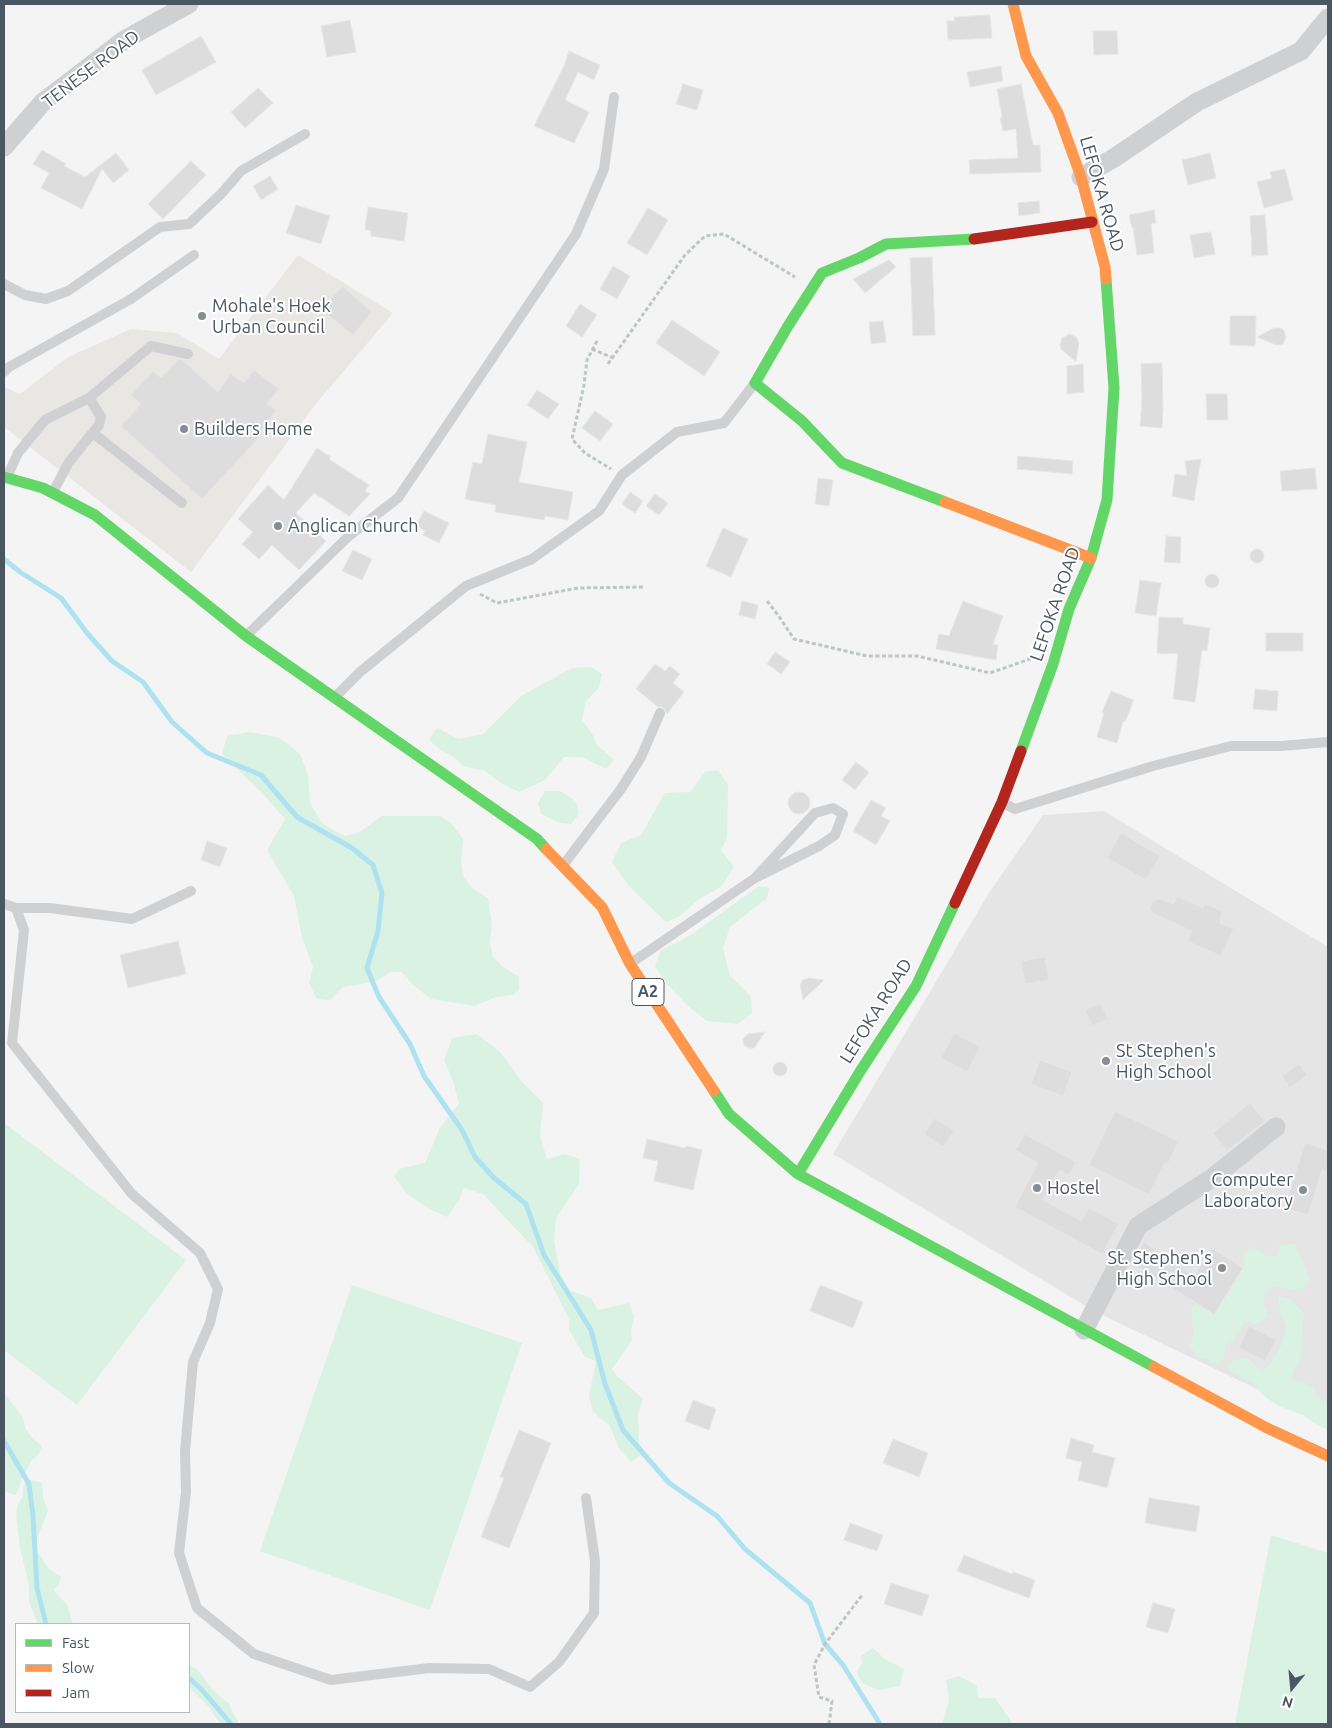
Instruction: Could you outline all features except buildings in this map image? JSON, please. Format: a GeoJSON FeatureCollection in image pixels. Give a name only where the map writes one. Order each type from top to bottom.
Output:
{"type":"FeatureCollection","features":[{"type":"Feature","properties":{"kind":"street","name":"TENESE ROAD"},"geometry":{"type":"LineString","coordinates":[[4,146],[43,102],[65,85],[124,40],[190,4]]}},
{"type":"Feature","properties":{"kind":"street","name":"LEFOKA ROAD"},"geometry":{"type":"LineString","coordinates":[[798,1174],[861,1070],[916,986],[1002,802],[1053,664],[1069,609],[1091,558],[1107,500],[1114,388],[1105,267],[1081,177],[1058,113],[1026,56],[1013,4]]}},
{"type":"Feature","properties":{"kind":"street"},"geometry":{"type":"LineString","coordinates":[[1081,177],[1114,158],[1197,102],[1301,51],[1328,18]]}},
{"type":"Feature","properties":{"kind":"street"},"geometry":{"type":"LineString","coordinates":[[1091,558],[842,463],[802,421],[755,383],[822,273],[859,258],[886,244],[964,240],[1092,222]]}},
{"type":"Feature","properties":{"kind":"street","name":"A2"},"geometry":{"type":"LineString","coordinates":[[5,477],[43,488],[95,515],[246,636],[537,839],[564,865],[602,907],[630,964],[729,1114],[798,1174],[1267,1428],[1328,1456]]}},
{"type":"Feature","properties":{"kind":"street"},"geometry":{"type":"LineString","coordinates":[[1084,1330],[1138,1226],[1212,1178],[1276,1127]]}},
{"type":"Feature","properties":{"kind":"lane"},"geometry":{"type":"LineString","coordinates":[[246,636],[350,535],[398,498],[576,234],[604,169],[614,98]]}},
{"type":"Feature","properties":{"kind":"lane"},"geometry":{"type":"LineString","coordinates":[[4,284],[25,295],[46,299],[68,291],[160,227],[189,224],[221,194],[241,171],[305,134]]}},
{"type":"Feature","properties":{"kind":"lane"},"geometry":{"type":"LineString","coordinates":[[4,372],[131,300],[194,254]]}},
{"type":"Feature","properties":{"kind":"lane"},"geometry":{"type":"LineString","coordinates":[[5,477],[18,453],[46,420],[89,398],[151,346],[188,354]]}},
{"type":"Feature","properties":{"kind":"lane"},"geometry":{"type":"LineString","coordinates":[[335,697],[360,672],[466,586],[532,559],[599,511],[622,475],[677,432],[724,423],[755,383]]}},
{"type":"Feature","properties":{"kind":"lane"},"geometry":{"type":"LineString","coordinates":[[52,493],[68,462],[99,425],[101,417],[89,398]]}},
{"type":"Feature","properties":{"kind":"lane"},"geometry":{"type":"LineString","coordinates":[[93,433],[182,504]]}},
{"type":"Feature","properties":{"kind":"lane"},"geometry":{"type":"LineString","coordinates":[[564,865],[621,789],[642,757],[660,713]]}},
{"type":"Feature","properties":{"kind":"lane"},"geometry":{"type":"LineString","coordinates":[[1002,802],[1014,809],[1145,769],[1231,746],[1281,746],[1328,742]]}},
{"type":"Feature","properties":{"kind":"lane"},"geometry":{"type":"LineString","coordinates":[[630,964],[755,878],[819,846],[835,835],[843,814],[833,808],[815,813],[755,878]]}},
{"type":"Feature","properties":{"kind":"lane"},"geometry":{"type":"LineString","coordinates":[[4,904],[16,908],[50,908],[132,919],[191,891]]}},
{"type":"Feature","properties":{"kind":"lane"},"geometry":{"type":"LineString","coordinates":[[16,908],[24,930],[12,1043],[132,1194],[200,1253],[218,1289],[210,1323],[193,1362],[185,1451],[186,1492],[179,1553],[197,1608],[254,1654],[331,1680],[430,1668],[489,1669],[530,1686],[559,1662],[594,1613],[595,1561],[586,1498]]}},
{"type":"Feature","properties":{"kind":"path"},"geometry":{"type":"LineString","coordinates":[[608,364],[685,255],[705,236],[724,234],[813,288]]}},
{"type":"Feature","properties":{"kind":"path"},"geometry":{"type":"LineString","coordinates":[[597,341],[587,360],[584,385],[572,439],[585,453],[622,475]]}},
{"type":"Feature","properties":{"kind":"path"},"geometry":{"type":"LineString","coordinates":[[592,349],[613,358]]}},
{"type":"Feature","properties":{"kind":"path"},"geometry":{"type":"LineString","coordinates":[[466,586],[497,603],[578,588],[644,587]]}},
{"type":"Feature","properties":{"kind":"path"},"geometry":{"type":"LineString","coordinates":[[767,601],[794,639],[867,656],[917,656],[990,673],[1030,660],[1053,664]]}},
{"type":"Feature","properties":{"kind":"path"},"geometry":{"type":"LineString","coordinates":[[829,1724],[832,1701],[819,1697],[814,1665],[825,1644],[863,1594]]}},
{"type":"Feature","properties":{"kind":"shaded area"},"geometry":{"type":"Polygon","coordinates":[[[298,255],[393,313],[315,405],[191,572],[4,427],[4,387],[20,394],[68,357],[131,329],[177,333],[219,359],[298,255]]]}},
{"type":"Feature","properties":{"kind":"shaded area","name":"St Stephen's High School"},"geometry":{"type":"Polygon","coordinates":[[[1104,811],[1328,947],[1328,1423],[1094,1311],[833,1154],[989,893],[1043,815],[1104,811]]]}},
{"type":"Feature","properties":{"kind":"green space"},"geometry":{"type":"Polygon","coordinates":[[[591,667],[602,674],[599,688],[586,701],[582,720],[593,735],[596,744],[614,760],[606,769],[582,757],[564,757],[545,780],[519,792],[501,783],[485,771],[463,766],[454,757],[442,751],[429,740],[437,728],[458,739],[483,734],[521,696],[572,668],[591,667]]]}},
{"type":"Feature","properties":{"kind":"green space"},"geometry":{"type":"Polygon","coordinates":[[[250,732],[280,738],[300,754],[308,775],[310,803],[322,823],[344,836],[358,833],[382,816],[441,816],[452,824],[463,839],[461,860],[463,876],[472,888],[488,898],[492,925],[490,943],[493,957],[502,966],[519,977],[519,990],[513,995],[496,997],[474,1006],[431,999],[411,983],[402,972],[391,972],[374,982],[343,987],[330,1000],[317,999],[309,983],[313,967],[302,938],[294,896],[267,850],[285,819],[263,794],[222,754],[227,736],[250,732]]]}},
{"type":"Feature","properties":{"kind":"green space"},"geometry":{"type":"Polygon","coordinates":[[[718,770],[728,785],[727,838],[721,850],[734,867],[721,887],[699,899],[680,916],[666,922],[629,886],[612,862],[621,843],[641,835],[665,793],[690,792],[705,772],[718,770]]]}},
{"type":"Feature","properties":{"kind":"green space"},"geometry":{"type":"Polygon","coordinates":[[[545,791],[560,791],[577,804],[579,814],[571,824],[560,823],[541,814],[538,803],[545,791]]]}},
{"type":"Feature","properties":{"kind":"green space"},"geometry":{"type":"Polygon","coordinates":[[[759,886],[769,888],[767,898],[730,927],[723,948],[730,976],[751,996],[752,1013],[738,1024],[707,1021],[688,1006],[667,984],[655,966],[661,950],[692,934],[759,886]]]}},
{"type":"Feature","properties":{"kind":"green space"},"geometry":{"type":"Polygon","coordinates":[[[477,1034],[500,1052],[523,1083],[543,1103],[540,1136],[547,1159],[565,1154],[580,1159],[579,1184],[556,1218],[554,1241],[560,1273],[570,1291],[591,1298],[598,1310],[629,1303],[634,1317],[631,1330],[632,1340],[612,1369],[617,1376],[643,1399],[638,1414],[639,1442],[643,1453],[631,1462],[618,1447],[610,1426],[593,1412],[589,1395],[596,1361],[585,1357],[569,1330],[569,1319],[533,1247],[483,1194],[464,1188],[459,1200],[447,1217],[430,1209],[406,1193],[394,1176],[399,1169],[425,1163],[440,1128],[459,1103],[453,1081],[444,1060],[452,1038],[477,1034]]]}},
{"type":"Feature","properties":{"kind":"green space"},"geometry":{"type":"Polygon","coordinates":[[[4,1123],[186,1260],[77,1405],[4,1350],[4,1123]]]}},
{"type":"Feature","properties":{"kind":"green space"},"geometry":{"type":"Polygon","coordinates":[[[1295,1244],[1309,1278],[1305,1289],[1291,1290],[1275,1286],[1268,1288],[1263,1302],[1268,1317],[1256,1325],[1245,1321],[1237,1336],[1226,1345],[1223,1362],[1218,1365],[1207,1359],[1199,1358],[1190,1347],[1194,1332],[1191,1308],[1197,1303],[1214,1314],[1243,1268],[1243,1255],[1251,1247],[1267,1256],[1277,1256],[1280,1245],[1295,1244]]]}},
{"type":"Feature","properties":{"kind":"green space"},"geometry":{"type":"Polygon","coordinates":[[[352,1285],[522,1343],[430,1610],[260,1551],[352,1285]]]}},
{"type":"Feature","properties":{"kind":"green space"},"geometry":{"type":"Polygon","coordinates":[[[1278,1296],[1290,1299],[1303,1312],[1301,1357],[1292,1373],[1294,1380],[1303,1382],[1313,1388],[1316,1395],[1328,1402],[1328,1430],[1303,1415],[1279,1406],[1265,1397],[1252,1383],[1228,1370],[1228,1363],[1234,1359],[1248,1358],[1257,1367],[1264,1370],[1271,1362],[1284,1338],[1286,1326],[1280,1311],[1278,1296]]]}},
{"type":"Feature","properties":{"kind":"green space"},"geometry":{"type":"Polygon","coordinates":[[[4,1393],[23,1417],[25,1428],[33,1439],[42,1446],[39,1454],[31,1461],[23,1474],[15,1495],[5,1491],[4,1487],[4,1393]]]}},
{"type":"Feature","properties":{"kind":"green space"},"geometry":{"type":"Polygon","coordinates":[[[26,1479],[42,1483],[43,1498],[48,1511],[34,1546],[49,1569],[61,1577],[59,1584],[54,1590],[67,1605],[73,1623],[38,1623],[29,1602],[29,1586],[20,1547],[16,1515],[18,1504],[23,1496],[26,1479]]]}},
{"type":"Feature","properties":{"kind":"green space"},"geometry":{"type":"Polygon","coordinates":[[[1271,1535],[1328,1553],[1328,1724],[1235,1724],[1271,1535]]]}},
{"type":"Feature","properties":{"kind":"green space"},"geometry":{"type":"Polygon","coordinates":[[[873,1648],[886,1660],[904,1669],[900,1686],[878,1690],[862,1683],[857,1672],[862,1663],[861,1656],[873,1648]]]}},
{"type":"Feature","properties":{"kind":"green space"},"geometry":{"type":"Polygon","coordinates":[[[190,1666],[197,1669],[213,1690],[229,1704],[239,1724],[222,1724],[209,1707],[190,1688],[190,1666]]]}},
{"type":"Feature","properties":{"kind":"green space"},"geometry":{"type":"Polygon","coordinates":[[[959,1676],[977,1686],[978,1698],[995,1698],[1013,1724],[942,1724],[949,1701],[946,1680],[959,1676]]]}},
{"type":"Feature","properties":{"kind":"waterway"},"geometry":{"type":"LineString","coordinates":[[4,559],[20,572],[61,598],[87,633],[112,661],[143,682],[172,722],[207,753],[261,775],[297,817],[352,848],[373,865],[382,893],[378,931],[367,968],[379,997],[410,1044],[424,1076],[462,1130],[475,1157],[494,1178],[526,1204],[544,1255],[591,1330],[605,1384],[623,1430],[669,1483],[717,1516],[745,1549],[810,1603],[825,1644],[843,1665],[880,1724]]}},
{"type":"Feature","properties":{"kind":"waterway"},"geometry":{"type":"LineString","coordinates":[[4,1441],[29,1484],[33,1516],[37,1588],[46,1623]]}},
{"type":"Feature","properties":{"kind":"waterway"},"geometry":{"type":"LineString","coordinates":[[190,1679],[231,1724]]}},
{"type":"Feature","properties":{"kind":"traffic: fast"},"geometry":{"type":"LineString","coordinates":[[945,502],[842,463],[802,421],[755,383],[822,273],[859,258],[886,244],[974,239]]}},
{"type":"Feature","properties":{"kind":"traffic: fast"},"geometry":{"type":"LineString","coordinates":[[1021,751],[1053,664],[1069,609],[1091,558],[1107,500],[1114,388],[1106,279]]}},
{"type":"Feature","properties":{"kind":"traffic: fast"},"geometry":{"type":"LineString","coordinates":[[4,477],[43,488],[95,515],[246,636],[537,839],[546,849]]}},
{"type":"Feature","properties":{"kind":"traffic: fast"},"geometry":{"type":"LineString","coordinates":[[798,1174],[861,1070],[916,986],[955,903]]}},
{"type":"Feature","properties":{"kind":"traffic: fast"},"geometry":{"type":"LineString","coordinates":[[714,1091],[729,1114],[798,1174],[1154,1367]]}},
{"type":"Feature","properties":{"kind":"traffic: slow"},"geometry":{"type":"LineString","coordinates":[[1013,4],[1026,56],[1058,113],[1081,177],[1105,267],[1106,279]]}},
{"type":"Feature","properties":{"kind":"traffic: slow"},"geometry":{"type":"LineString","coordinates":[[945,502],[1091,558]]}},
{"type":"Feature","properties":{"kind":"traffic: slow"},"geometry":{"type":"LineString","coordinates":[[546,849],[602,907],[630,964],[714,1091]]}},
{"type":"Feature","properties":{"kind":"traffic: slow"},"geometry":{"type":"LineString","coordinates":[[1154,1367],[1267,1428],[1328,1456]]}},
{"type":"Feature","properties":{"kind":"traffic: jam"},"geometry":{"type":"LineString","coordinates":[[974,239],[1092,222]]}},
{"type":"Feature","properties":{"kind":"traffic: jam"},"geometry":{"type":"LineString","coordinates":[[955,903],[1002,802],[1021,751]]}},
{"type":"Feature","properties":{"kind":"place","name":"Mohale's Hoek Urban Council"},"geometry":{"type":"Point","coordinates":[202,316]}},
{"type":"Feature","properties":{"kind":"place","name":"Builders Home"},"geometry":{"type":"Point","coordinates":[184,429]}},
{"type":"Feature","properties":{"kind":"place","name":"Anglican Church"},"geometry":{"type":"Point","coordinates":[278,526]}},
{"type":"Feature","properties":{"kind":"place","name":"St Stephen's High School"},"geometry":{"type":"Point","coordinates":[1106,1061]}},
{"type":"Feature","properties":{"kind":"place","name":"Hostel"},"geometry":{"type":"Point","coordinates":[1037,1188]}},
{"type":"Feature","properties":{"kind":"place","name":"Computer Laboratory"},"geometry":{"type":"Point","coordinates":[1303,1190]}},
{"type":"Feature","properties":{"kind":"place","name":"St. Stephen's High School"},"geometry":{"type":"Point","coordinates":[1222,1268]}}]}
